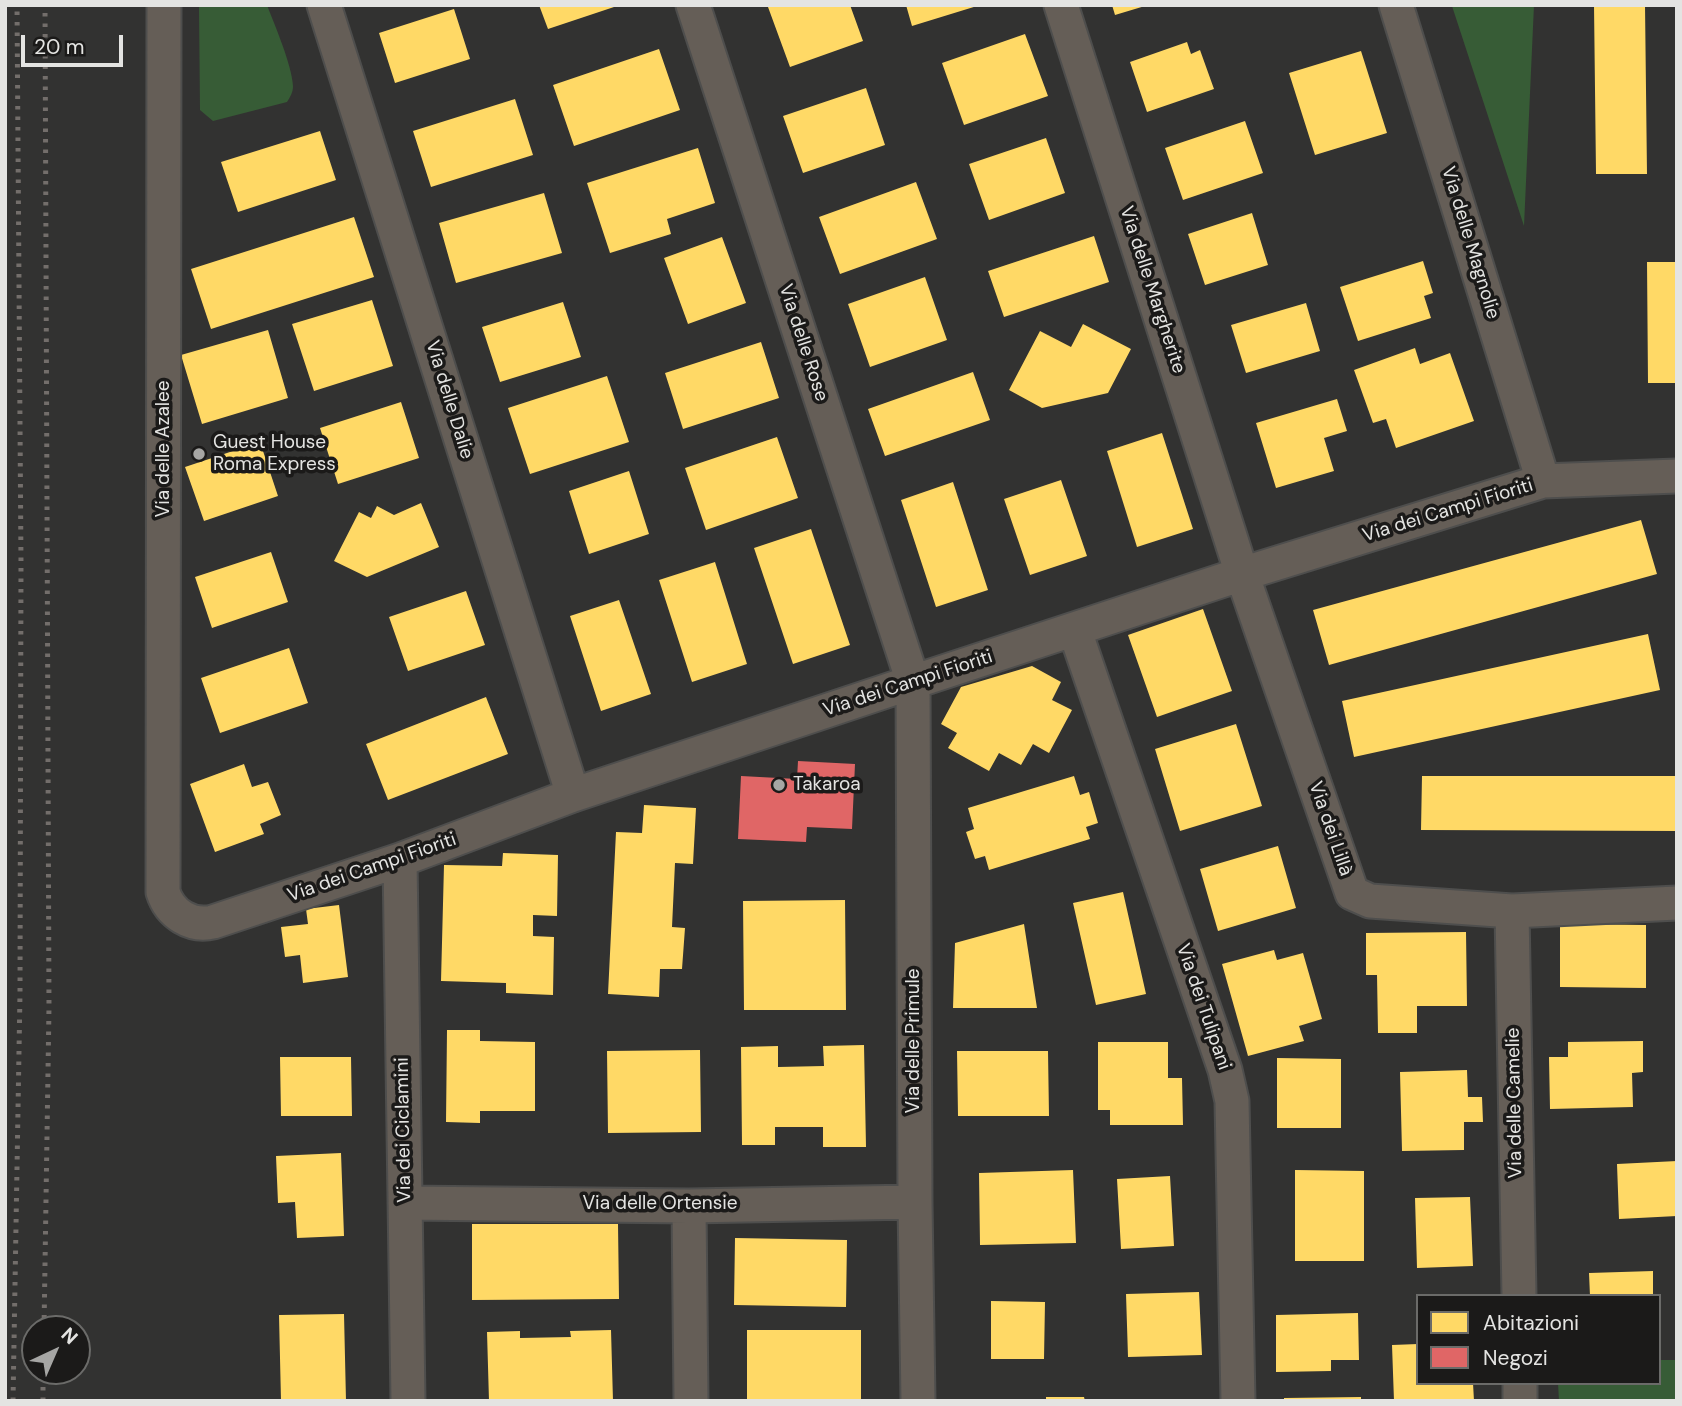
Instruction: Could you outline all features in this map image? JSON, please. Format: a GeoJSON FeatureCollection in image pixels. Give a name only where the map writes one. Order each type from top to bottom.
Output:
{"type":"FeatureCollection","features":[{"type":"Feature","properties":{"kind":"street","name":"Via delle Azalee"},"geometry":{"type":"LineString","coordinates":[[163,892],[164,5]]}},
{"type":"Feature","properties":{"kind":"street","name":"Via delle Dalie"},"geometry":{"type":"LineString","coordinates":[[324,5],[573,795]]}},
{"type":"Feature","properties":{"kind":"street","name":"Via delle Rose"},"geometry":{"type":"LineString","coordinates":[[693,5],[913,682]]}},
{"type":"Feature","properties":{"kind":"street","name":"Via delle Margherite"},"geometry":{"type":"LineString","coordinates":[[1061,5],[1242,574]]}},
{"type":"Feature","properties":{"kind":"street","name":"Via delle Magnolie"},"geometry":{"type":"LineString","coordinates":[[1396,5],[1544,481]]}},
{"type":"Feature","properties":{"kind":"street","name":"Via dei Campi Fioriti"},"geometry":{"type":"LineString","coordinates":[[163,892],[175,912],[187,920],[205,924],[400,860],[573,795],[913,682],[1242,574],[1544,481],[1677,475]]}},
{"type":"Feature","properties":{"kind":"street","name":"Via dei Lillà"},"geometry":{"type":"LineString","coordinates":[[1242,574],[1352,893],[1370,901],[1512,911],[1677,903]]}},
{"type":"Feature","properties":{"kind":"street","name":"Via dei Tulipani"},"geometry":{"type":"LineString","coordinates":[[1075,631],[1229,1085],[1234,1116],[1238,1401]]}},
{"type":"Feature","properties":{"kind":"street","name":"Via delle Primule"},"geometry":{"type":"LineString","coordinates":[[913,682],[918,1401]]}},
{"type":"Feature","properties":{"kind":"street","name":"Via dei Ciclamini"},"geometry":{"type":"LineString","coordinates":[[400,860],[408,1401]]}},
{"type":"Feature","properties":{"kind":"street","name":"Via delle Camelie"},"geometry":{"type":"LineString","coordinates":[[1512,911],[1518,1294]]}},
{"type":"Feature","properties":{"kind":"street","name":"Via delle Ortensie"},"geometry":{"type":"LineString","coordinates":[[405,1203],[689,1206],[915,1202]]}},
{"type":"Feature","properties":{"kind":"street"},"geometry":{"type":"LineString","coordinates":[[689,1206],[691,1401]]}},
{"type":"Feature","properties":{"kind":"green space"},"geometry":{"type":"Polygon","coordinates":[[[199,5],[267,5],[290,67],[293,86],[287,102],[213,121],[200,110],[199,5]]]}},
{"type":"Feature","properties":{"kind":"green space"},"geometry":{"type":"Polygon","coordinates":[[[1534,5],[1524,226],[1452,6],[1534,5]]]}},
{"type":"Feature","properties":{"kind":"green space"},"geometry":{"type":"Polygon","coordinates":[[[1661,1360],[1677,1360],[1677,1401],[1559,1401],[1558,1385],[1661,1385],[1661,1360]]]}},
{"type":"Feature","properties":{"kind":"building: Abitazioni"},"geometry":{"type":"Polygon","coordinates":[[[539,5],[617,5],[617,6],[548,29],[539,5]]]}},
{"type":"Feature","properties":{"kind":"building: Abitazioni"},"geometry":{"type":"Polygon","coordinates":[[[850,5],[863,41],[790,67],[768,7],[850,5]]]}},
{"type":"Feature","properties":{"kind":"building: Abitazioni"},"geometry":{"type":"Polygon","coordinates":[[[906,5],[977,5],[977,6],[912,26],[906,5]]]}},
{"type":"Feature","properties":{"kind":"building: Abitazioni"},"geometry":{"type":"Polygon","coordinates":[[[1112,5],[1145,5],[1145,6],[1115,15],[1112,5]]]}},
{"type":"Feature","properties":{"kind":"building: Abitazioni"},"geometry":{"type":"Polygon","coordinates":[[[1594,5],[1645,5],[1647,174],[1596,174],[1594,5]]]}},
{"type":"Feature","properties":{"kind":"building: Abitazioni"},"geometry":{"type":"Polygon","coordinates":[[[454,9],[470,59],[395,83],[379,33],[454,9]]]}},
{"type":"Feature","properties":{"kind":"building: Abitazioni"},"geometry":{"type":"Polygon","coordinates":[[[1025,34],[1048,96],[964,125],[942,63],[1025,34]]]}},
{"type":"Feature","properties":{"kind":"building: Abitazioni"},"geometry":{"type":"Polygon","coordinates":[[[1187,42],[1191,54],[1200,50],[1214,89],[1147,112],[1130,62],[1187,42]]]}},
{"type":"Feature","properties":{"kind":"building: Abitazioni"},"geometry":{"type":"Polygon","coordinates":[[[659,49],[680,110],[574,146],[553,85],[659,49]]]}},
{"type":"Feature","properties":{"kind":"building: Abitazioni"},"geometry":{"type":"Polygon","coordinates":[[[1361,51],[1387,133],[1315,155],[1289,73],[1361,51]]]}},
{"type":"Feature","properties":{"kind":"building: Abitazioni"},"geometry":{"type":"Polygon","coordinates":[[[866,88],[885,145],[803,173],[783,116],[866,88]]]}},
{"type":"Feature","properties":{"kind":"building: Abitazioni"},"geometry":{"type":"Polygon","coordinates":[[[515,99],[533,155],[431,187],[413,131],[515,99]]]}},
{"type":"Feature","properties":{"kind":"building: Abitazioni"},"geometry":{"type":"Polygon","coordinates":[[[1245,121],[1263,173],[1183,200],[1165,148],[1245,121]]]}},
{"type":"Feature","properties":{"kind":"building: Abitazioni"},"geometry":{"type":"Polygon","coordinates":[[[320,131],[336,180],[238,212],[221,162],[320,131]]]}},
{"type":"Feature","properties":{"kind":"building: Abitazioni"},"geometry":{"type":"Polygon","coordinates":[[[1046,138],[1065,193],[989,220],[969,164],[1046,138]]]}},
{"type":"Feature","properties":{"kind":"building: Abitazioni"},"geometry":{"type":"Polygon","coordinates":[[[698,148],[715,203],[667,219],[671,234],[610,253],[587,183],[698,148]]]}},
{"type":"Feature","properties":{"kind":"building: Abitazioni"},"geometry":{"type":"Polygon","coordinates":[[[916,182],[937,239],[840,274],[819,217],[916,182]]]}},
{"type":"Feature","properties":{"kind":"building: Abitazioni"},"geometry":{"type":"Polygon","coordinates":[[[544,193],[562,253],[456,283],[439,223],[544,193]]]}},
{"type":"Feature","properties":{"kind":"building: Abitazioni"},"geometry":{"type":"Polygon","coordinates":[[[1252,213],[1268,265],[1205,285],[1188,234],[1252,213]]]}},
{"type":"Feature","properties":{"kind":"building: Abitazioni"},"geometry":{"type":"Polygon","coordinates":[[[354,217],[374,277],[211,329],[191,269],[354,217]]]}},
{"type":"Feature","properties":{"kind":"building: Abitazioni"},"geometry":{"type":"Polygon","coordinates":[[[1094,236],[1109,282],[1004,317],[988,271],[1094,236]]]}},
{"type":"Feature","properties":{"kind":"building: Abitazioni"},"geometry":{"type":"Polygon","coordinates":[[[722,237],[746,303],[688,324],[664,258],[722,237]]]}},
{"type":"Feature","properties":{"kind":"building: Abitazioni"},"geometry":{"type":"Polygon","coordinates":[[[1423,261],[1433,293],[1424,296],[1431,318],[1358,341],[1340,287],[1423,261]]]}},
{"type":"Feature","properties":{"kind":"building: Abitazioni"},"geometry":{"type":"Polygon","coordinates":[[[1647,262],[1677,262],[1677,383],[1648,383],[1647,262]]]}},
{"type":"Feature","properties":{"kind":"building: Abitazioni"},"geometry":{"type":"Polygon","coordinates":[[[925,277],[947,340],[870,367],[848,304],[925,277]]]}},
{"type":"Feature","properties":{"kind":"building: Abitazioni"},"geometry":{"type":"Polygon","coordinates":[[[372,300],[393,366],[314,391],[292,324],[372,300]]]}},
{"type":"Feature","properties":{"kind":"building: Abitazioni"},"geometry":{"type":"Polygon","coordinates":[[[563,302],[581,357],[500,382],[482,327],[563,302]]]}},
{"type":"Feature","properties":{"kind":"building: Abitazioni"},"geometry":{"type":"Polygon","coordinates":[[[1306,303],[1320,351],[1246,373],[1231,325],[1306,303]]]}},
{"type":"Feature","properties":{"kind":"building: Abitazioni"},"geometry":{"type":"Polygon","coordinates":[[[1083,324],[1131,349],[1108,393],[1042,408],[1009,390],[1040,331],[1071,347],[1083,324]]]}},
{"type":"Feature","properties":{"kind":"building: Abitazioni"},"geometry":{"type":"Polygon","coordinates":[[[268,330],[288,398],[202,424],[181,355],[268,330]]]}},
{"type":"Feature","properties":{"kind":"building: Abitazioni"},"geometry":{"type":"Polygon","coordinates":[[[761,342],[779,398],[683,429],[665,373],[761,342]]]}},
{"type":"Feature","properties":{"kind":"building: Abitazioni"},"geometry":{"type":"Polygon","coordinates":[[[1415,348],[1420,364],[1450,353],[1474,421],[1396,448],[1386,419],[1373,423],[1354,370],[1415,348]]]}},
{"type":"Feature","properties":{"kind":"building: Abitazioni"},"geometry":{"type":"Polygon","coordinates":[[[973,372],[990,420],[885,456],[868,409],[973,372]]]}},
{"type":"Feature","properties":{"kind":"building: Abitazioni"},"geometry":{"type":"Polygon","coordinates":[[[607,376],[629,442],[530,474],[508,408],[607,376]]]}},
{"type":"Feature","properties":{"kind":"building: Abitazioni"},"geometry":{"type":"Polygon","coordinates":[[[1337,399],[1347,431],[1324,438],[1334,471],[1276,488],[1256,423],[1337,399]]]}},
{"type":"Feature","properties":{"kind":"building: Abitazioni"},"geometry":{"type":"Polygon","coordinates":[[[401,402],[419,458],[338,484],[320,428],[401,402]]]}},
{"type":"Feature","properties":{"kind":"building: Abitazioni"},"geometry":{"type":"Polygon","coordinates":[[[1162,433],[1193,529],[1137,547],[1107,451],[1162,433]]]}},
{"type":"Feature","properties":{"kind":"building: Abitazioni"},"geometry":{"type":"Polygon","coordinates":[[[777,437],[798,498],[706,530],[685,468],[777,437]]]}},
{"type":"Feature","properties":{"kind":"building: Abitazioni"},"geometry":{"type":"Polygon","coordinates":[[[260,442],[278,496],[204,521],[185,467],[260,442]]]}},
{"type":"Feature","properties":{"kind":"building: Abitazioni"},"geometry":{"type":"Polygon","coordinates":[[[629,471],[649,534],[589,554],[569,491],[629,471]]]}},
{"type":"Feature","properties":{"kind":"building: Abitazioni"},"geometry":{"type":"Polygon","coordinates":[[[1061,480],[1087,556],[1030,575],[1004,499],[1061,480]]]}},
{"type":"Feature","properties":{"kind":"building: Abitazioni"},"geometry":{"type":"Polygon","coordinates":[[[953,482],[988,590],[936,607],[901,500],[953,482]]]}},
{"type":"Feature","properties":{"kind":"building: Abitazioni"},"geometry":{"type":"Polygon","coordinates":[[[421,503],[439,547],[367,577],[334,561],[359,512],[371,518],[377,506],[394,515],[421,503]]]}},
{"type":"Feature","properties":{"kind":"building: Abitazioni"},"geometry":{"type":"Polygon","coordinates":[[[1641,520],[1657,574],[1329,665],[1313,610],[1641,520]]]}},
{"type":"Feature","properties":{"kind":"building: Abitazioni"},"geometry":{"type":"Polygon","coordinates":[[[811,529],[850,645],[793,664],[754,548],[811,529]]]}},
{"type":"Feature","properties":{"kind":"building: Abitazioni"},"geometry":{"type":"Polygon","coordinates":[[[271,552],[288,602],[212,628],[195,577],[271,552]]]}},
{"type":"Feature","properties":{"kind":"building: Abitazioni"},"geometry":{"type":"Polygon","coordinates":[[[715,562],[747,664],[692,682],[659,580],[715,562]]]}},
{"type":"Feature","properties":{"kind":"building: Abitazioni"},"geometry":{"type":"Polygon","coordinates":[[[466,591],[485,645],[408,671],[389,617],[466,591]]]}},
{"type":"Feature","properties":{"kind":"building: Abitazioni"},"geometry":{"type":"Polygon","coordinates":[[[619,600],[651,694],[601,711],[570,616],[619,600]]]}},
{"type":"Feature","properties":{"kind":"building: Abitazioni"},"geometry":{"type":"Polygon","coordinates":[[[1203,609],[1232,691],[1157,717],[1128,635],[1203,609]]]}},
{"type":"Feature","properties":{"kind":"building: Abitazioni"},"geometry":{"type":"Polygon","coordinates":[[[1648,634],[1660,690],[1354,757],[1342,701],[1648,634]]]}},
{"type":"Feature","properties":{"kind":"building: Abitazioni"},"geometry":{"type":"Polygon","coordinates":[[[289,648],[308,703],[220,733],[201,678],[289,648]]]}},
{"type":"Feature","properties":{"kind":"building: Abitazioni"},"geometry":{"type":"Polygon","coordinates":[[[1032,666],[1061,682],[1052,700],[1072,710],[1049,753],[1033,744],[1021,765],[999,753],[989,771],[948,748],[957,733],[941,724],[961,687],[1032,666]]]}},
{"type":"Feature","properties":{"kind":"building: Abitazioni"},"geometry":{"type":"Polygon","coordinates":[[[486,697],[508,754],[388,800],[366,744],[486,697]]]}},
{"type":"Feature","properties":{"kind":"building: Abitazioni"},"geometry":{"type":"Polygon","coordinates":[[[1236,724],[1262,806],[1180,831],[1155,749],[1236,724]]]}},
{"type":"Feature","properties":{"kind":"building: Abitazioni"},"geometry":{"type":"Polygon","coordinates":[[[244,764],[252,787],[268,782],[281,815],[260,824],[264,834],[215,852],[190,784],[244,764]]]}},
{"type":"Feature","properties":{"kind":"building: Abitazioni"},"geometry":{"type":"Polygon","coordinates":[[[1074,776],[1080,795],[1089,792],[1098,823],[1086,827],[1090,839],[989,870],[985,856],[975,859],[966,832],[974,829],[968,808],[1074,776]]]}},
{"type":"Feature","properties":{"kind":"building: Abitazioni"},"geometry":{"type":"Polygon","coordinates":[[[1422,776],[1677,776],[1677,831],[1421,830],[1422,776]]]}},
{"type":"Feature","properties":{"kind":"building: Abitazioni"},"geometry":{"type":"Polygon","coordinates":[[[644,805],[696,808],[693,864],[675,863],[672,927],[685,928],[682,969],[660,969],[659,997],[608,994],[616,832],[642,833],[644,805]]]}},
{"type":"Feature","properties":{"kind":"building: Abitazioni"},"geometry":{"type":"Polygon","coordinates":[[[1278,846],[1296,908],[1218,931],[1200,869],[1278,846]]]}},
{"type":"Feature","properties":{"kind":"building: Abitazioni"},"geometry":{"type":"Polygon","coordinates":[[[503,853],[558,855],[557,916],[533,915],[533,936],[554,937],[553,995],[506,993],[506,983],[441,981],[444,865],[502,866],[503,853]]]}},
{"type":"Feature","properties":{"kind":"building: Abitazioni"},"geometry":{"type":"Polygon","coordinates":[[[1123,892],[1146,994],[1096,1005],[1073,903],[1123,892]]]}},
{"type":"Feature","properties":{"kind":"building: Abitazioni"},"geometry":{"type":"Polygon","coordinates":[[[845,900],[846,1010],[744,1010],[743,901],[845,900]]]}},
{"type":"Feature","properties":{"kind":"building: Abitazioni"},"geometry":{"type":"Polygon","coordinates":[[[339,905],[348,977],[303,983],[300,955],[285,957],[281,927],[308,924],[306,909],[339,905]]]}},
{"type":"Feature","properties":{"kind":"building: Abitazioni"},"geometry":{"type":"Polygon","coordinates":[[[1024,924],[1037,1008],[953,1008],[955,943],[1024,924]]]}},
{"type":"Feature","properties":{"kind":"building: Abitazioni"},"geometry":{"type":"Polygon","coordinates":[[[1560,924],[1646,925],[1646,988],[1560,987],[1560,924]]]}},
{"type":"Feature","properties":{"kind":"building: Abitazioni"},"geometry":{"type":"Polygon","coordinates":[[[1466,932],[1467,1006],[1417,1006],[1417,1033],[1378,1033],[1377,975],[1366,975],[1366,933],[1466,932]]]}},
{"type":"Feature","properties":{"kind":"building: Abitazioni"},"geometry":{"type":"Polygon","coordinates":[[[1274,950],[1277,960],[1303,953],[1322,1019],[1299,1026],[1304,1041],[1248,1056],[1222,964],[1274,950]]]}},
{"type":"Feature","properties":{"kind":"building: Abitazioni"},"geometry":{"type":"Polygon","coordinates":[[[447,1030],[480,1030],[480,1041],[535,1042],[535,1111],[480,1111],[480,1123],[446,1122],[447,1030]]]}},
{"type":"Feature","properties":{"kind":"building: Abitazioni"},"geometry":{"type":"Polygon","coordinates":[[[1643,1041],[1643,1072],[1632,1073],[1633,1107],[1550,1109],[1549,1057],[1568,1057],[1568,1042],[1643,1041]]]}},
{"type":"Feature","properties":{"kind":"building: Abitazioni"},"geometry":{"type":"Polygon","coordinates":[[[1098,1042],[1168,1042],[1168,1078],[1182,1078],[1183,1125],[1110,1125],[1110,1110],[1098,1110],[1098,1042]]]}},
{"type":"Feature","properties":{"kind":"building: Abitazioni"},"geometry":{"type":"Polygon","coordinates":[[[864,1045],[866,1147],[823,1147],[823,1127],[775,1127],[775,1145],[742,1145],[741,1047],[778,1046],[778,1067],[824,1066],[823,1046],[864,1045]]]}},
{"type":"Feature","properties":{"kind":"building: Abitazioni"},"geometry":{"type":"Polygon","coordinates":[[[700,1050],[701,1132],[608,1133],[607,1051],[700,1050]]]}},
{"type":"Feature","properties":{"kind":"building: Abitazioni"},"geometry":{"type":"Polygon","coordinates":[[[957,1051],[1048,1051],[1049,1116],[958,1116],[957,1051]]]}},
{"type":"Feature","properties":{"kind":"building: Abitazioni"},"geometry":{"type":"Polygon","coordinates":[[[280,1057],[351,1057],[352,1116],[281,1116],[280,1057]]]}},
{"type":"Feature","properties":{"kind":"building: Abitazioni"},"geometry":{"type":"Polygon","coordinates":[[[1277,1058],[1341,1059],[1341,1128],[1277,1128],[1277,1058]]]}},
{"type":"Feature","properties":{"kind":"building: Abitazioni"},"geometry":{"type":"Polygon","coordinates":[[[1467,1070],[1468,1097],[1482,1097],[1483,1122],[1464,1122],[1464,1150],[1402,1151],[1400,1072],[1467,1070]]]}},
{"type":"Feature","properties":{"kind":"building: Abitazioni"},"geometry":{"type":"Polygon","coordinates":[[[341,1153],[344,1236],[297,1238],[295,1202],[278,1203],[276,1156],[341,1153]]]}},
{"type":"Feature","properties":{"kind":"building: Abitazioni"},"geometry":{"type":"Polygon","coordinates":[[[1677,1161],[1677,1216],[1619,1219],[1617,1164],[1677,1161]]]}},
{"type":"Feature","properties":{"kind":"building: Abitazioni"},"geometry":{"type":"Polygon","coordinates":[[[1073,1170],[1076,1243],[980,1245],[979,1173],[1073,1170]]]}},
{"type":"Feature","properties":{"kind":"building: Abitazioni"},"geometry":{"type":"Polygon","coordinates":[[[1295,1170],[1364,1171],[1364,1261],[1295,1261],[1295,1170]]]}},
{"type":"Feature","properties":{"kind":"building: Abitazioni"},"geometry":{"type":"Polygon","coordinates":[[[1170,1176],[1174,1246],[1121,1249],[1117,1179],[1170,1176]]]}},
{"type":"Feature","properties":{"kind":"building: Abitazioni"},"geometry":{"type":"Polygon","coordinates":[[[1470,1197],[1473,1266],[1417,1268],[1415,1198],[1470,1197]]]}},
{"type":"Feature","properties":{"kind":"building: Abitazioni"},"geometry":{"type":"Polygon","coordinates":[[[472,1224],[618,1224],[619,1299],[472,1300],[472,1224]]]}},
{"type":"Feature","properties":{"kind":"building: Abitazioni"},"geometry":{"type":"Polygon","coordinates":[[[735,1238],[847,1240],[846,1307],[734,1305],[735,1238]]]}},
{"type":"Feature","properties":{"kind":"building: Abitazioni"},"geometry":{"type":"Polygon","coordinates":[[[1653,1271],[1653,1294],[1590,1294],[1589,1273],[1653,1271]]]}},
{"type":"Feature","properties":{"kind":"building: Abitazioni"},"geometry":{"type":"Polygon","coordinates":[[[1199,1292],[1202,1355],[1128,1357],[1126,1294],[1199,1292]]]}},
{"type":"Feature","properties":{"kind":"building: Abitazioni"},"geometry":{"type":"Polygon","coordinates":[[[991,1301],[1045,1302],[1044,1359],[991,1359],[991,1301]]]}},
{"type":"Feature","properties":{"kind":"building: Abitazioni"},"geometry":{"type":"Polygon","coordinates":[[[1358,1313],[1359,1360],[1331,1360],[1331,1371],[1276,1372],[1276,1315],[1358,1313]]]}},
{"type":"Feature","properties":{"kind":"building: Abitazioni"},"geometry":{"type":"Polygon","coordinates":[[[344,1314],[346,1401],[281,1401],[279,1315],[344,1314]]]}},
{"type":"Feature","properties":{"kind":"building: Abitazioni"},"geometry":{"type":"Polygon","coordinates":[[[611,1330],[613,1401],[489,1401],[487,1332],[520,1331],[520,1338],[571,1337],[570,1331],[611,1330]]]}},
{"type":"Feature","properties":{"kind":"building: Abitazioni"},"geometry":{"type":"Polygon","coordinates":[[[747,1330],[861,1330],[861,1401],[747,1401],[747,1330]]]}},
{"type":"Feature","properties":{"kind":"building: Abitazioni"},"geometry":{"type":"Polygon","coordinates":[[[1416,1344],[1416,1385],[1473,1385],[1474,1401],[1394,1401],[1392,1345],[1416,1344]]]}},
{"type":"Feature","properties":{"kind":"building: Abitazioni"},"geometry":{"type":"Polygon","coordinates":[[[1046,1397],[1084,1397],[1085,1401],[1046,1401],[1046,1397]]]}},
{"type":"Feature","properties":{"kind":"building: Abitazioni"},"geometry":{"type":"Polygon","coordinates":[[[1361,1397],[1361,1401],[1284,1401],[1284,1398],[1361,1397]]]}},
{"type":"Feature","properties":{"kind":"building: Negozi"},"geometry":{"type":"Polygon","coordinates":[[[798,761],[855,764],[852,829],[807,827],[806,842],[738,839],[741,776],[797,779],[798,761]]]}},
{"type":"Feature","properties":{"kind":"railway"},"geometry":{"type":"LineString","coordinates":[[13,1401],[20,993],[21,563],[17,5]]}},
{"type":"Feature","properties":{"kind":"railway"},"geometry":{"type":"LineString","coordinates":[[44,1315],[49,1007],[45,5]]}},
{"type":"Feature","properties":{"kind":"railway"},"geometry":{"type":"LineString","coordinates":[[43,1385],[43,1401]]}},
{"type":"Feature","properties":{"kind":"place","name":"Guest House Roma Express"},"geometry":{"type":"Point","coordinates":[199,454]}},
{"type":"Feature","properties":{"kind":"place","name":"Takaroa"},"geometry":{"type":"Point","coordinates":[779,785]}}]}
